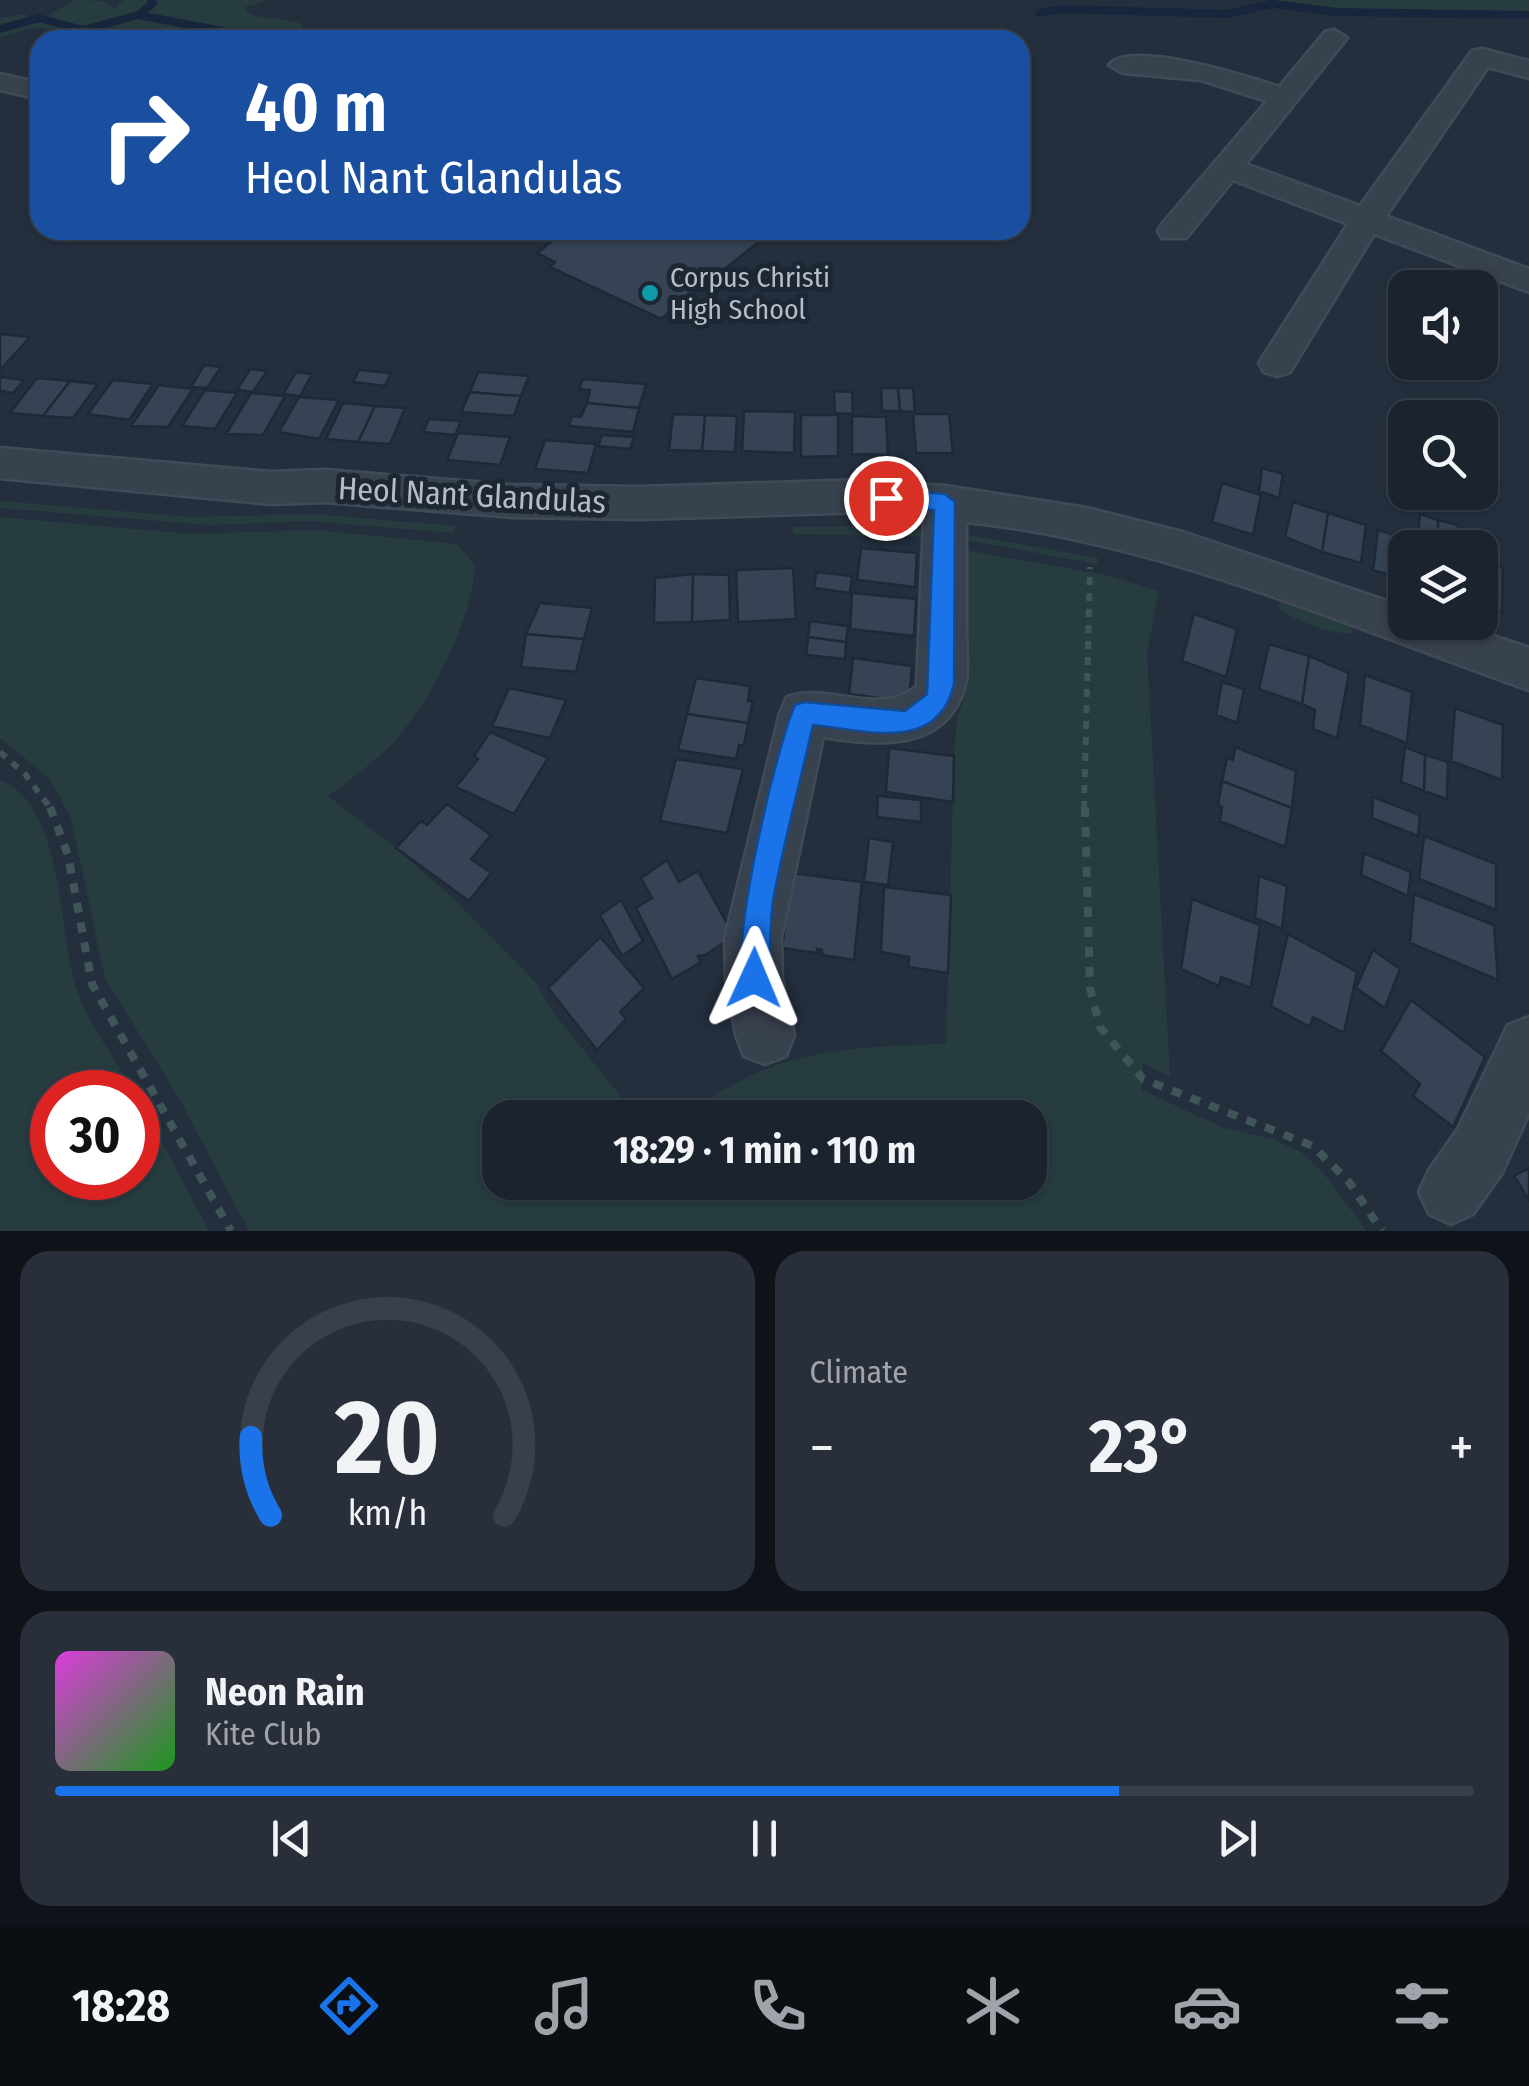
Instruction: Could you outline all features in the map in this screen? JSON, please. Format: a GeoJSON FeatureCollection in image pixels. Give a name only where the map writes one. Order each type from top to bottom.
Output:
{"type":"FeatureCollection","features":[{"type":"Feature","properties":{"kind":"street"},"geometry":{"type":"LineString","coordinates":[[1174,231],[1334,38]]}},
{"type":"Feature","properties":{"kind":"street"},"geometry":{"type":"LineString","coordinates":[[1277,364],[1367,220],[1482,57],[1529,70]]}},
{"type":"Feature","properties":{"kind":"street"},"geometry":{"type":"LineString","coordinates":[[1123,65],[1204,72],[1284,97]]}},
{"type":"Feature","properties":{"kind":"street"},"geometry":{"type":"LineString","coordinates":[[0,82],[30,89]]}},
{"type":"Feature","properties":{"kind":"street"},"geometry":{"type":"LineString","coordinates":[[1229,168],[1529,281]]}},
{"type":"Feature","properties":{"kind":"street","name":"Heol Nant Glandulas"},"geometry":{"type":"LineString","coordinates":[[0,463],[271,488],[324,486],[512,502],[640,503],[864,496],[945,502],[1057,518],[1186,551],[1529,669]]}},
{"type":"Feature","properties":{"kind":"street"},"geometry":{"type":"LineString","coordinates":[[765,1036],[754,978],[753,938],[804,713],[906,722],[926,713],[938,700],[942,684],[945,502]]}},
{"type":"Feature","properties":{"kind":"street"},"geometry":{"type":"LineString","coordinates":[[1451,1192],[1480,1152],[1529,1046]]}},
{"type":"Feature","properties":{"kind":"path"},"geometry":{"type":"LineString","coordinates":[[1090,567],[1084,830],[1090,988],[1100,1026],[1143,1078],[1236,1119],[1276,1129],[1313,1146],[1349,1182],[1382,1231]]}},
{"type":"Feature","properties":{"kind":"path"},"geometry":{"type":"LineString","coordinates":[[0,752],[25,774],[50,806],[68,855],[92,984],[231,1231]]}},
{"type":"Feature","properties":{"kind":"green space"},"geometry":{"type":"Polygon","coordinates":[[[74,0],[104,1],[115,8],[123,0],[269,0],[245,7],[249,14],[289,20],[302,24],[305,30],[36,27],[0,37],[0,18],[47,16],[74,0]]]}},
{"type":"Feature","properties":{"kind":"green space"},"geometry":{"type":"Polygon","coordinates":[[[1272,0],[1529,0],[1529,15],[1465,11],[1336,12],[1273,4],[1272,0]]]}},
{"type":"Feature","properties":{"kind":"green space"},"geometry":{"type":"Polygon","coordinates":[[[0,501],[192,517],[312,514],[456,526],[453,533],[311,521],[209,525],[0,508],[0,501]]]}},
{"type":"Feature","properties":{"kind":"green space"},"geometry":{"type":"Polygon","coordinates":[[[0,517],[190,534],[315,530],[457,544],[475,565],[467,608],[450,654],[400,735],[328,796],[455,900],[537,984],[549,1007],[623,1100],[482,1100],[482,1200],[1047,1200],[1047,1100],[706,1100],[750,1076],[797,1059],[846,1050],[946,1044],[954,756],[957,717],[963,702],[965,550],[1105,575],[1159,591],[1147,653],[1170,1077],[1143,1063],[1142,1090],[1224,1128],[1272,1139],[1301,1152],[1322,1171],[1367,1231],[249,1231],[179,1098],[105,978],[71,818],[50,779],[0,738],[0,517]]]}},
{"type":"Feature","properties":{"kind":"green space"},"geometry":{"type":"Polygon","coordinates":[[[793,527],[931,530],[930,537],[793,534],[793,527]]]}},
{"type":"Feature","properties":{"kind":"green space"},"geometry":{"type":"Polygon","coordinates":[[[957,533],[1098,558],[1097,564],[956,538],[957,533]]]}},
{"type":"Feature","properties":{"kind":"green space"},"geometry":{"type":"Polygon","coordinates":[[[1280,598],[1353,623],[1352,634],[1323,629],[1279,610],[1280,598]]]}},
{"type":"Feature","properties":{"kind":"green space"},"geometry":{"type":"Polygon","coordinates":[[[0,780],[21,794],[36,814],[55,870],[75,984],[94,1026],[121,1070],[30,1070],[30,1200],[160,1200],[160,1139],[209,1231],[0,1231],[0,780]]]}},
{"type":"Feature","properties":{"kind":"building","name":"Corpus Christi High School"},"geometry":{"type":"Polygon","coordinates":[[[553,240],[761,240],[661,319],[550,267],[555,262],[537,253],[553,240]]]}},
{"type":"Feature","properties":{"kind":"building"},"geometry":{"type":"Polygon","coordinates":[[[0,334],[30,337],[0,370],[0,334]]]}},
{"type":"Feature","properties":{"kind":"building"},"geometry":{"type":"Polygon","coordinates":[[[204,365],[221,367],[207,388],[191,387],[204,365]]]}},
{"type":"Feature","properties":{"kind":"building"},"geometry":{"type":"Polygon","coordinates":[[[250,369],[267,371],[253,392],[237,390],[250,369]]]}},
{"type":"Feature","properties":{"kind":"building"},"geometry":{"type":"Polygon","coordinates":[[[359,370],[391,373],[385,386],[353,382],[359,370]]]}},
{"type":"Feature","properties":{"kind":"building"},"geometry":{"type":"Polygon","coordinates":[[[296,372],[312,374],[300,396],[283,394],[296,372]]]}},
{"type":"Feature","properties":{"kind":"building"},"geometry":{"type":"Polygon","coordinates":[[[478,372],[529,376],[521,396],[470,392],[478,372]]]}},
{"type":"Feature","properties":{"kind":"building"},"geometry":{"type":"Polygon","coordinates":[[[0,377],[24,380],[13,393],[0,391],[0,377]]]}},
{"type":"Feature","properties":{"kind":"building"},"geometry":{"type":"Polygon","coordinates":[[[37,378],[70,381],[43,416],[10,413],[37,378]]]}},
{"type":"Feature","properties":{"kind":"building"},"geometry":{"type":"Polygon","coordinates":[[[583,379],[646,384],[639,408],[587,403],[590,390],[579,389],[583,379]]]}},
{"type":"Feature","properties":{"kind":"building"},"geometry":{"type":"Polygon","coordinates":[[[113,380],[153,384],[129,420],[88,414],[113,380]]]}},
{"type":"Feature","properties":{"kind":"building"},"geometry":{"type":"Polygon","coordinates":[[[70,381],[98,384],[73,418],[43,416],[70,381]]]}},
{"type":"Feature","properties":{"kind":"building"},"geometry":{"type":"Polygon","coordinates":[[[159,385],[193,389],[168,427],[131,426],[159,385]]]}},
{"type":"Feature","properties":{"kind":"building"},"geometry":{"type":"Polygon","coordinates":[[[881,388],[898,388],[900,411],[882,411],[881,388]]]}},
{"type":"Feature","properties":{"kind":"building"},"geometry":{"type":"Polygon","coordinates":[[[898,388],[913,388],[915,412],[900,411],[898,388]]]}},
{"type":"Feature","properties":{"kind":"building"},"geometry":{"type":"Polygon","coordinates":[[[205,390],[237,393],[215,429],[182,426],[205,390]]]}},
{"type":"Feature","properties":{"kind":"building"},"geometry":{"type":"Polygon","coordinates":[[[834,391],[852,392],[853,414],[835,413],[834,391]]]}},
{"type":"Feature","properties":{"kind":"building"},"geometry":{"type":"Polygon","coordinates":[[[470,392],[521,396],[514,416],[461,412],[470,392]]]}},
{"type":"Feature","properties":{"kind":"building"},"geometry":{"type":"Polygon","coordinates":[[[251,393],[285,396],[263,435],[226,434],[251,393]]]}},
{"type":"Feature","properties":{"kind":"building"},"geometry":{"type":"Polygon","coordinates":[[[299,397],[339,400],[319,439],[279,432],[299,397]]]}},
{"type":"Feature","properties":{"kind":"building"},"geometry":{"type":"Polygon","coordinates":[[[343,403],[375,406],[358,442],[326,439],[343,403]]]}},
{"type":"Feature","properties":{"kind":"building"},"geometry":{"type":"Polygon","coordinates":[[[587,403],[639,408],[633,432],[569,426],[572,416],[581,417],[587,403]]]}},
{"type":"Feature","properties":{"kind":"building"},"geometry":{"type":"Polygon","coordinates":[[[375,406],[405,408],[390,444],[358,442],[375,406]]]}},
{"type":"Feature","properties":{"kind":"building"},"geometry":{"type":"Polygon","coordinates":[[[744,411],[795,412],[794,453],[742,451],[744,411]]]}},
{"type":"Feature","properties":{"kind":"building"},"geometry":{"type":"Polygon","coordinates":[[[673,414],[705,415],[702,451],[669,450],[673,414]]]}},
{"type":"Feature","properties":{"kind":"building"},"geometry":{"type":"Polygon","coordinates":[[[913,414],[949,414],[953,453],[916,453],[913,414]]]}},
{"type":"Feature","properties":{"kind":"building"},"geometry":{"type":"Polygon","coordinates":[[[705,415],[737,416],[735,452],[702,451],[705,415]]]}},
{"type":"Feature","properties":{"kind":"building"},"geometry":{"type":"Polygon","coordinates":[[[801,415],[838,415],[838,456],[801,457],[801,415]]]}},
{"type":"Feature","properties":{"kind":"building"},"geometry":{"type":"Polygon","coordinates":[[[852,416],[886,417],[888,455],[852,454],[852,416]]]}},
{"type":"Feature","properties":{"kind":"building"},"geometry":{"type":"Polygon","coordinates":[[[429,419],[461,421],[455,435],[423,432],[429,419]]]}},
{"type":"Feature","properties":{"kind":"building"},"geometry":{"type":"Polygon","coordinates":[[[458,433],[510,437],[500,465],[447,460],[458,433]]]}},
{"type":"Feature","properties":{"kind":"building"},"geometry":{"type":"Polygon","coordinates":[[[602,435],[634,437],[630,449],[598,446],[602,435]]]}},
{"type":"Feature","properties":{"kind":"building"},"geometry":{"type":"Polygon","coordinates":[[[545,440],[596,444],[588,473],[535,469],[545,440]]]}},
{"type":"Feature","properties":{"kind":"building"},"geometry":{"type":"Polygon","coordinates":[[[1262,468],[1283,474],[1279,498],[1259,491],[1262,468]]]}},
{"type":"Feature","properties":{"kind":"building"},"geometry":{"type":"Polygon","coordinates":[[[1222,483],[1261,495],[1253,535],[1212,522],[1222,483]]]}},
{"type":"Feature","properties":{"kind":"building"},"geometry":{"type":"Polygon","coordinates":[[[1293,502],[1328,513],[1322,552],[1285,537],[1293,502]]]}},
{"type":"Feature","properties":{"kind":"building"},"geometry":{"type":"Polygon","coordinates":[[[1328,513],[1366,525],[1361,563],[1322,552],[1328,513]]]}},
{"type":"Feature","properties":{"kind":"building"},"geometry":{"type":"Polygon","coordinates":[[[1420,514],[1438,520],[1438,530],[1419,530],[1420,514]]]}},
{"type":"Feature","properties":{"kind":"building"},"geometry":{"type":"Polygon","coordinates":[[[1438,520],[1458,525],[1458,530],[1438,530],[1438,520]]]}},
{"type":"Feature","properties":{"kind":"building"},"geometry":{"type":"Polygon","coordinates":[[[1378,530],[1388,533],[1388,575],[1373,570],[1378,530]]]}},
{"type":"Feature","properties":{"kind":"building"},"geometry":{"type":"Polygon","coordinates":[[[861,548],[917,553],[915,587],[857,580],[861,548]]]}},
{"type":"Feature","properties":{"kind":"building"},"geometry":{"type":"Polygon","coordinates":[[[1498,566],[1503,568],[1502,612],[1498,611],[1498,566]]]}},
{"type":"Feature","properties":{"kind":"building"},"geometry":{"type":"Polygon","coordinates":[[[793,568],[796,619],[738,622],[736,570],[793,568]]]}},
{"type":"Feature","properties":{"kind":"building"},"geometry":{"type":"Polygon","coordinates":[[[816,572],[852,576],[850,593],[814,588],[816,572]]]}},
{"type":"Feature","properties":{"kind":"building"},"geometry":{"type":"Polygon","coordinates":[[[693,574],[692,622],[654,623],[655,578],[693,574]]]}},
{"type":"Feature","properties":{"kind":"building"},"geometry":{"type":"Polygon","coordinates":[[[693,574],[729,575],[730,620],[692,622],[693,574]]]}},
{"type":"Feature","properties":{"kind":"building"},"geometry":{"type":"Polygon","coordinates":[[[852,593],[916,599],[914,636],[850,629],[852,593]]]}},
{"type":"Feature","properties":{"kind":"building"},"geometry":{"type":"Polygon","coordinates":[[[540,603],[592,608],[584,639],[526,634],[540,603]]]}},
{"type":"Feature","properties":{"kind":"building"},"geometry":{"type":"Polygon","coordinates":[[[1194,614],[1237,629],[1226,677],[1182,661],[1194,614]]]}},
{"type":"Feature","properties":{"kind":"building"},"geometry":{"type":"Polygon","coordinates":[[[810,621],[848,626],[846,642],[808,637],[810,621]]]}},
{"type":"Feature","properties":{"kind":"building"},"geometry":{"type":"Polygon","coordinates":[[[526,634],[584,639],[576,672],[521,667],[526,634]]]}},
{"type":"Feature","properties":{"kind":"building"},"geometry":{"type":"Polygon","coordinates":[[[808,637],[846,642],[845,659],[806,655],[808,637]]]}},
{"type":"Feature","properties":{"kind":"building"},"geometry":{"type":"Polygon","coordinates":[[[1269,644],[1309,656],[1302,704],[1259,689],[1269,644]]]}},
{"type":"Feature","properties":{"kind":"building"},"geometry":{"type":"Polygon","coordinates":[[[1309,656],[1349,673],[1337,738],[1313,729],[1315,710],[1302,704],[1309,656]]]}},
{"type":"Feature","properties":{"kind":"building"},"geometry":{"type":"Polygon","coordinates":[[[853,658],[912,666],[909,702],[849,694],[853,658]]]}},
{"type":"Feature","properties":{"kind":"building"},"geometry":{"type":"Polygon","coordinates":[[[1365,675],[1412,692],[1407,743],[1360,725],[1365,675]]]}},
{"type":"Feature","properties":{"kind":"building"},"geometry":{"type":"Polygon","coordinates":[[[696,678],[750,686],[748,701],[753,702],[748,723],[687,714],[696,678]]]}},
{"type":"Feature","properties":{"kind":"building"},"geometry":{"type":"Polygon","coordinates":[[[1222,682],[1244,689],[1237,723],[1216,715],[1222,682]]]}},
{"type":"Feature","properties":{"kind":"building"},"geometry":{"type":"Polygon","coordinates":[[[509,688],[566,700],[550,738],[492,726],[509,688]]]}},
{"type":"Feature","properties":{"kind":"building"},"geometry":{"type":"Polygon","coordinates":[[[1455,708],[1503,725],[1502,780],[1451,761],[1455,708]]]}},
{"type":"Feature","properties":{"kind":"building"},"geometry":{"type":"Polygon","coordinates":[[[687,714],[748,723],[744,746],[739,745],[736,759],[678,750],[687,714]]]}},
{"type":"Feature","properties":{"kind":"building"},"geometry":{"type":"Polygon","coordinates":[[[490,732],[548,758],[514,814],[456,787],[478,759],[474,756],[490,732]]]}},
{"type":"Feature","properties":{"kind":"building"},"geometry":{"type":"Polygon","coordinates":[[[1235,747],[1296,771],[1292,808],[1222,781],[1227,758],[1233,760],[1235,747]]]}},
{"type":"Feature","properties":{"kind":"building"},"geometry":{"type":"Polygon","coordinates":[[[1405,747],[1425,755],[1424,791],[1401,782],[1405,747]]]}},
{"type":"Feature","properties":{"kind":"building"},"geometry":{"type":"Polygon","coordinates":[[[889,748],[954,756],[953,802],[886,792],[889,748]]]}},
{"type":"Feature","properties":{"kind":"building"},"geometry":{"type":"Polygon","coordinates":[[[1425,755],[1448,762],[1447,799],[1424,791],[1425,755]]]}},
{"type":"Feature","properties":{"kind":"building"},"geometry":{"type":"Polygon","coordinates":[[[676,759],[743,769],[727,833],[660,821],[676,759]]]}},
{"type":"Feature","properties":{"kind":"building"},"geometry":{"type":"Polygon","coordinates":[[[1222,781],[1292,808],[1285,847],[1220,821],[1222,781]]]}},
{"type":"Feature","properties":{"kind":"building"},"geometry":{"type":"Polygon","coordinates":[[[878,796],[921,800],[921,822],[877,817],[878,796]]]}},
{"type":"Feature","properties":{"kind":"building"},"geometry":{"type":"Polygon","coordinates":[[[1373,797],[1420,815],[1418,836],[1372,818],[1373,797]]]}},
{"type":"Feature","properties":{"kind":"building"},"geometry":{"type":"Polygon","coordinates":[[[447,804],[491,835],[471,859],[491,873],[469,901],[396,848],[421,821],[427,825],[447,804]]]}},
{"type":"Feature","properties":{"kind":"building"},"geometry":{"type":"Polygon","coordinates":[[[1424,836],[1496,864],[1496,910],[1419,879],[1424,836]]]}},
{"type":"Feature","properties":{"kind":"building"},"geometry":{"type":"Polygon","coordinates":[[[869,838],[893,842],[888,885],[864,882],[869,838]]]}},
{"type":"Feature","properties":{"kind":"building"},"geometry":{"type":"Polygon","coordinates":[[[1364,853],[1411,872],[1408,896],[1361,875],[1364,853]]]}},
{"type":"Feature","properties":{"kind":"building"},"geometry":{"type":"Polygon","coordinates":[[[667,860],[679,882],[698,871],[734,936],[698,956],[701,962],[672,979],[636,908],[652,898],[641,878],[667,860]]]}},
{"type":"Feature","properties":{"kind":"building"},"geometry":{"type":"Polygon","coordinates":[[[792,873],[862,882],[854,960],[822,955],[822,950],[817,949],[817,953],[782,948],[792,873]]]}},
{"type":"Feature","properties":{"kind":"building"},"geometry":{"type":"Polygon","coordinates":[[[1259,876],[1287,886],[1282,929],[1255,918],[1259,876]]]}},
{"type":"Feature","properties":{"kind":"building"},"geometry":{"type":"Polygon","coordinates":[[[884,887],[951,895],[948,973],[908,967],[909,957],[881,952],[884,887]]]}},
{"type":"Feature","properties":{"kind":"building"},"geometry":{"type":"Polygon","coordinates":[[[1414,894],[1494,925],[1498,980],[1410,943],[1414,894]]]}},
{"type":"Feature","properties":{"kind":"building"},"geometry":{"type":"Polygon","coordinates":[[[1192,899],[1260,925],[1251,988],[1221,977],[1219,986],[1181,969],[1192,899]]]}},
{"type":"Feature","properties":{"kind":"building"},"geometry":{"type":"Polygon","coordinates":[[[621,900],[643,941],[622,956],[600,915],[621,900]]]}},
{"type":"Feature","properties":{"kind":"building"},"geometry":{"type":"Polygon","coordinates":[[[1288,934],[1357,972],[1344,1033],[1313,1017],[1310,1027],[1271,1006],[1288,934]]]}},
{"type":"Feature","properties":{"kind":"building"},"geometry":{"type":"Polygon","coordinates":[[[600,937],[644,988],[620,1012],[626,1019],[597,1050],[548,988],[600,937]]]}},
{"type":"Feature","properties":{"kind":"building"},"geometry":{"type":"Polygon","coordinates":[[[1373,950],[1400,969],[1385,1008],[1356,988],[1373,950]]]}},
{"type":"Feature","properties":{"kind":"building"},"geometry":{"type":"Polygon","coordinates":[[[1411,1000],[1485,1057],[1453,1127],[1413,1096],[1420,1084],[1381,1051],[1411,1000]]]}},
{"type":"Feature","properties":{"kind":"building"},"geometry":{"type":"Polygon","coordinates":[[[1529,1168],[1529,1200],[1514,1176],[1529,1168]]]}},
{"type":"Feature","properties":{"kind":"waterway"},"geometry":{"type":"LineString","coordinates":[[138,15],[153,3],[151,0]]}},
{"type":"Feature","properties":{"kind":"waterway"},"geometry":{"type":"LineString","coordinates":[[1272,0],[1273,4]]}},
{"type":"Feature","properties":{"kind":"waterway"},"geometry":{"type":"LineString","coordinates":[[1040,13],[1061,9],[1227,14],[1273,4]]}},
{"type":"Feature","properties":{"kind":"waterway"},"geometry":{"type":"LineString","coordinates":[[1273,4],[1336,12],[1529,15]]}},
{"type":"Feature","properties":{"kind":"waterway"},"geometry":{"type":"LineString","coordinates":[[0,29],[39,18],[83,30],[138,15]]}},
{"type":"Feature","properties":{"kind":"waterway"},"geometry":{"type":"LineString","coordinates":[[138,15],[217,30]]}},
{"type":"Feature","properties":{"kind":"place","name":"Corpus Christi High School"},"geometry":{"type":"Point","coordinates":[650,293]}},
{"type":"Feature","properties":{"kind":"route"},"geometry":{"type":"LineString","coordinates":[[754,978],[753,938],[760,896],[804,713],[906,722],[926,713],[938,700],[942,684],[945,502],[886,498]]}}]}
